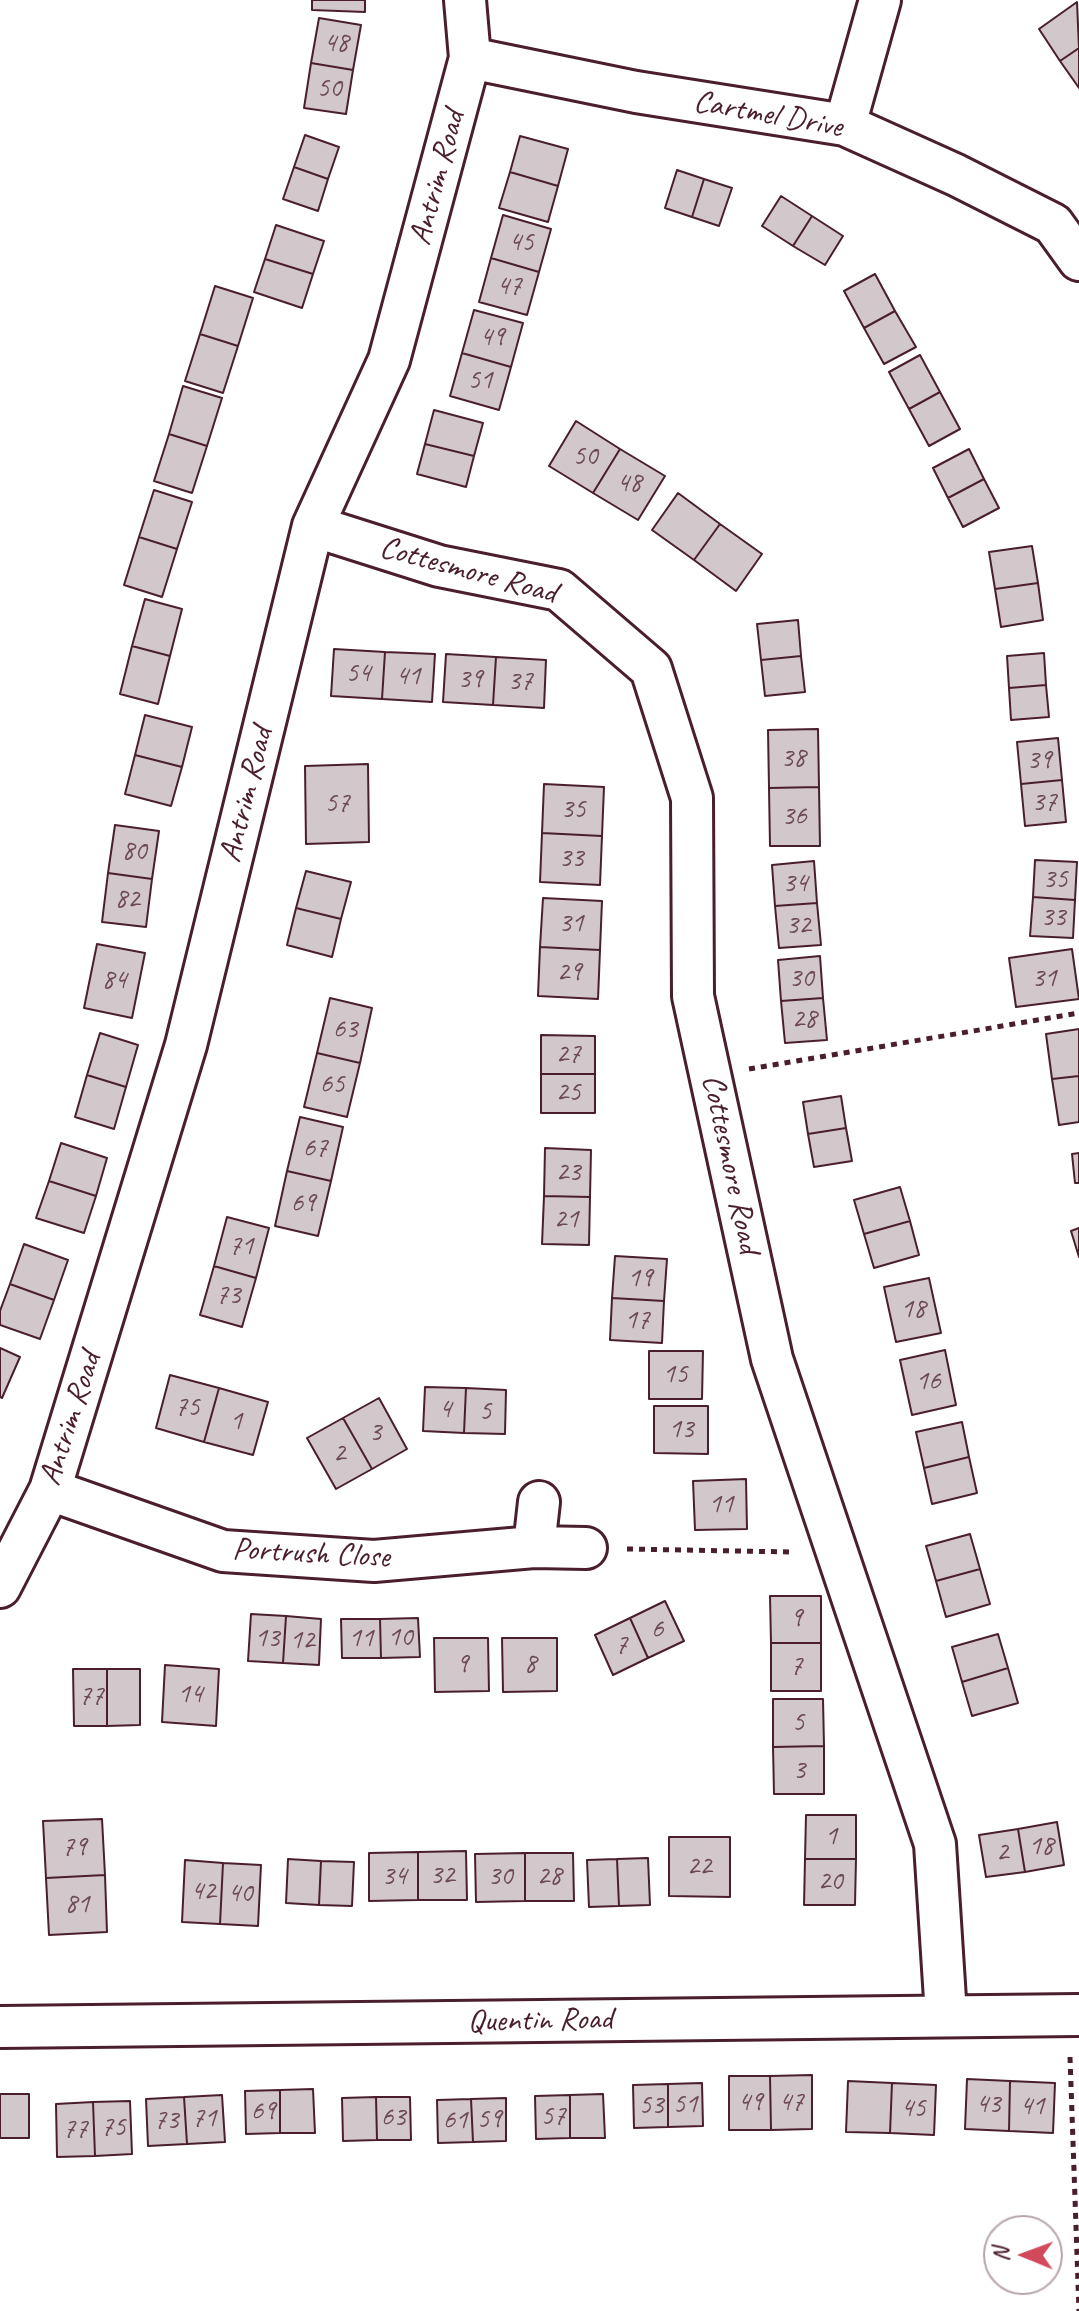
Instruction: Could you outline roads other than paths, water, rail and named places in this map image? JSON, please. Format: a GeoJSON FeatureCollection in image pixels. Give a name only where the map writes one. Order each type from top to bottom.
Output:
{"type":"FeatureCollection","features":[{"type":"Feature","properties":{"kind":"street","name":"Antrim Road"},"geometry":{"type":"LineString","coordinates":[[0,1587],[50,1490],[186,1045],[313,526],[389,360],[470,58],[465,0]]}},
{"type":"Feature","properties":{"kind":"street"},"geometry":{"type":"LineString","coordinates":[[845,125],[880,0]]}},
{"type":"Feature","properties":{"kind":"street","name":"Cartmel Drive"},"geometry":{"type":"LineString","coordinates":[[470,58],[636,92],[845,125],[956,175],[1053,224],[1079,260]]}},
{"type":"Feature","properties":{"kind":"street","name":"Cottesmore Road"},"geometry":{"type":"LineString","coordinates":[[313,526],[439,566],[559,590],[651,669],[692,798],[693,996],[772,1359],[935,1844],[946,2015]]}},
{"type":"Feature","properties":{"kind":"street","name":"Portrush Close"},"geometry":{"type":"LineString","coordinates":[[50,1490],[223,1551],[374,1561],[534,1547],[586,1548]]}},
{"type":"Feature","properties":{"kind":"street"},"geometry":{"type":"LineString","coordinates":[[534,1547],[539,1502]]}},
{"type":"Feature","properties":{"kind":"street","name":"Quentin Road"},"geometry":{"type":"LineString","coordinates":[[0,2027],[1074,2016]]}}]}
